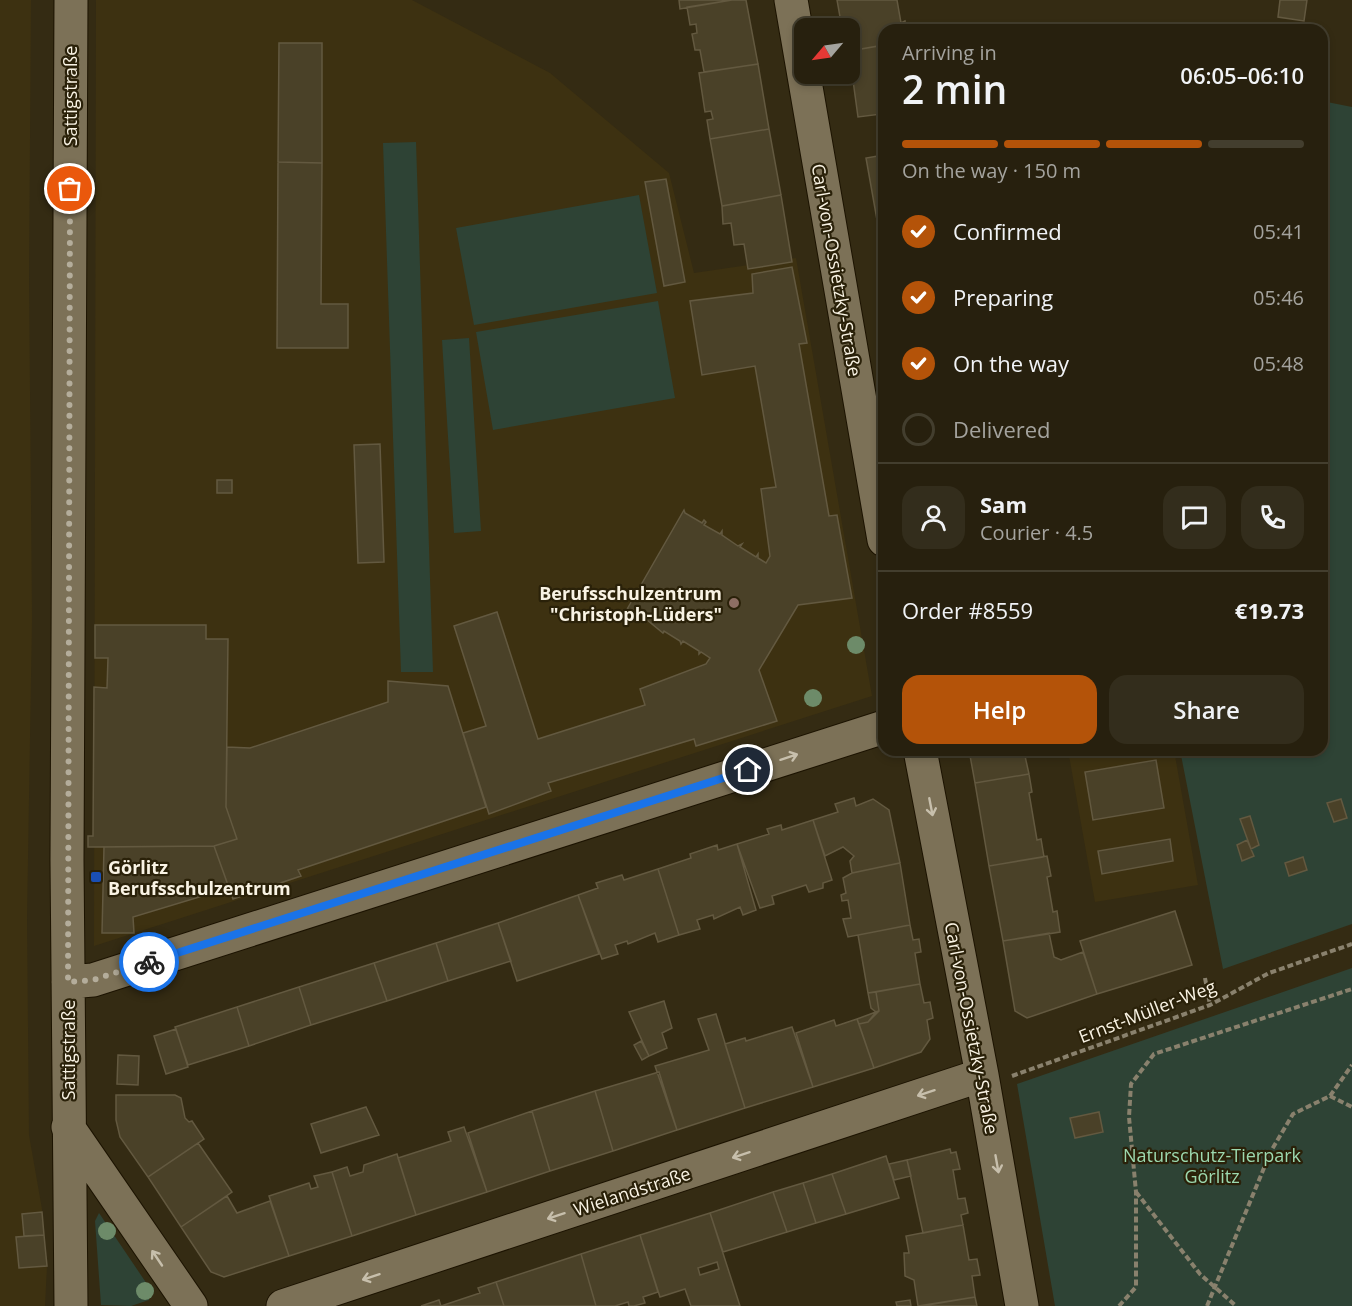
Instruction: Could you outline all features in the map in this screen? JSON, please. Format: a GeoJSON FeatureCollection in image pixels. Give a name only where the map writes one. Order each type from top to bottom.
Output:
{"type":"FeatureCollection","features":[{"type":"Feature","properties":{"kind":"street","name":"Sattigstraße"},"geometry":{"type":"LineString","coordinates":[[71,0],[68,982],[71,1306]]}},
{"type":"Feature","properties":{"kind":"street","name":"Carl-von-Ossietzky-Straße"},"geometry":{"type":"LineString","coordinates":[[791,0],[878,505]]}},
{"type":"Feature","properties":{"kind":"street"},"geometry":{"type":"LineString","coordinates":[[68,982],[93,980],[878,729]]}},
{"type":"Feature","properties":{"kind":"street","name":"Carl-von-Ossietzky-Straße"},"geometry":{"type":"LineString","coordinates":[[921,756],[982,1075],[1022,1306]]}},
{"type":"Feature","properties":{"kind":"street","name":"Wielandstraße"},"geometry":{"type":"LineString","coordinates":[[283,1306],[982,1075]]}},
{"type":"Feature","properties":{"kind":"street","name":"Sattigstraße"},"geometry":{"type":"LineString","coordinates":[[68,1127],[190,1306]]}},
{"type":"Feature","properties":{"kind":"path","name":"Ernst-Müller-Weg"},"geometry":{"type":"LineString","coordinates":[[982,1075],[1014,1076],[1210,1005],[1269,973],[1352,944]]}},
{"type":"Feature","properties":{"kind":"path"},"geometry":{"type":"LineString","coordinates":[[1205,978],[1210,1005]]}},
{"type":"Feature","properties":{"kind":"path"},"geometry":{"type":"LineString","coordinates":[[1119,1306],[1136,1287],[1136,1192],[1129,1117],[1131,1084],[1154,1054],[1352,989]]}},
{"type":"Feature","properties":{"kind":"path"},"geometry":{"type":"LineString","coordinates":[[1207,1306],[1271,1151],[1293,1114],[1330,1096],[1352,1065]]}},
{"type":"Feature","properties":{"kind":"path"},"geometry":{"type":"LineString","coordinates":[[1330,1096],[1352,1107]]}},
{"type":"Feature","properties":{"kind":"path"},"geometry":{"type":"LineString","coordinates":[[1136,1192],[1200,1274],[1236,1306]]}},
{"type":"Feature","properties":{"kind":"shaded area"},"geometry":{"type":"Polygon","coordinates":[[[0,0],[31,0],[29,278],[32,618],[27,919],[29,1135],[42,1209],[47,1266],[45,1306],[0,1306],[0,0]]]}},
{"type":"Feature","properties":{"kind":"shaded area"},"geometry":{"type":"Polygon","coordinates":[[[96,0],[412,0],[550,73],[669,173],[694,273],[796,258],[872,696],[94,946],[96,0]]]}},
{"type":"Feature","properties":{"kind":"shaded area"},"geometry":{"type":"Polygon","coordinates":[[[1069,756],[1175,756],[1198,885],[1095,902],[1069,756]]]}},
{"type":"Feature","properties":{"kind":"green space"},"geometry":{"type":"Polygon","coordinates":[[[1328,102],[1352,107],[1352,924],[1223,969],[1181,756],[1328,756],[1328,102]]]}},
{"type":"Feature","properties":{"kind":"green space"},"geometry":{"type":"Polygon","coordinates":[[[416,142],[433,672],[401,672],[383,143],[416,142]]]}},
{"type":"Feature","properties":{"kind":"green space"},"geometry":{"type":"Polygon","coordinates":[[[639,195],[657,293],[474,325],[456,228],[639,195]]]}},
{"type":"Feature","properties":{"kind":"green space"},"geometry":{"type":"Polygon","coordinates":[[[658,301],[675,398],[493,430],[476,332],[658,301]]]}},
{"type":"Feature","properties":{"kind":"green space"},"geometry":{"type":"Polygon","coordinates":[[[469,338],[481,531],[454,533],[442,340],[469,338]]]}},
{"type":"Feature","properties":{"kind":"green space","name":"Naturschutz-Tierpark Görlitz"},"geometry":{"type":"Polygon","coordinates":[[[1352,968],[1352,1306],[1055,1306],[1017,1084],[1352,968]]]}},
{"type":"Feature","properties":{"kind":"green space"},"geometry":{"type":"Polygon","coordinates":[[[99,1213],[149,1287],[149,1300],[131,1306],[101,1305],[95,1221],[99,1213]]]}},
{"type":"Feature","properties":{"kind":"building"},"geometry":{"type":"Polygon","coordinates":[[[679,0],[732,0],[680,9],[679,0]]]}},
{"type":"Feature","properties":{"kind":"building"},"geometry":{"type":"Polygon","coordinates":[[[746,0],[758,64],[704,72],[700,50],[695,50],[692,34],[697,33],[696,24],[690,25],[687,7],[746,0]]]}},
{"type":"Feature","properties":{"kind":"building"},"geometry":{"type":"Polygon","coordinates":[[[837,0],[897,0],[901,23],[905,21],[905,24],[878,24],[878,46],[860,49],[860,18],[840,18],[837,0]]]}},
{"type":"Feature","properties":{"kind":"building"},"geometry":{"type":"Polygon","coordinates":[[[1280,0],[1307,0],[1304,21],[1278,17],[1280,0]]]}},
{"type":"Feature","properties":{"kind":"building"},"geometry":{"type":"Polygon","coordinates":[[[279,43],[322,43],[322,163],[278,162],[279,43]]]}},
{"type":"Feature","properties":{"kind":"building"},"geometry":{"type":"Polygon","coordinates":[[[878,46],[878,114],[858,117],[854,84],[860,84],[860,49],[878,46]]]}},
{"type":"Feature","properties":{"kind":"building"},"geometry":{"type":"Polygon","coordinates":[[[758,64],[769,129],[710,139],[707,120],[713,119],[711,111],[705,112],[699,73],[758,64]]]}},
{"type":"Feature","properties":{"kind":"building"},"geometry":{"type":"Polygon","coordinates":[[[769,129],[781,195],[722,206],[710,139],[769,129]]]}},
{"type":"Feature","properties":{"kind":"building"},"geometry":{"type":"Polygon","coordinates":[[[878,156],[878,220],[877,220],[866,158],[878,156]]]}},
{"type":"Feature","properties":{"kind":"building"},"geometry":{"type":"Polygon","coordinates":[[[278,162],[322,163],[321,304],[348,304],[348,348],[277,348],[278,162]]]}},
{"type":"Feature","properties":{"kind":"building"},"geometry":{"type":"Polygon","coordinates":[[[666,179],[685,282],[664,286],[645,182],[666,179]]]}},
{"type":"Feature","properties":{"kind":"building"},"geometry":{"type":"Polygon","coordinates":[[[781,195],[792,262],[748,269],[744,244],[734,245],[731,223],[723,224],[722,206],[781,195]]]}},
{"type":"Feature","properties":{"kind":"building"},"geometry":{"type":"Polygon","coordinates":[[[792,267],[807,343],[799,344],[829,516],[837,515],[852,598],[798,605],[759,670],[777,721],[696,746],[694,739],[548,783],[551,791],[489,814],[463,733],[486,726],[454,626],[497,612],[538,739],[645,705],[640,689],[706,664],[710,658],[701,652],[699,654],[699,651],[683,641],[681,644],[680,641],[664,631],[663,633],[647,620],[645,622],[628,609],[626,611],[684,510],[685,513],[702,523],[704,520],[706,522],[704,525],[720,534],[722,531],[722,535],[738,546],[742,544],[740,547],[756,557],[758,554],[758,558],[766,563],[770,556],[761,489],[776,487],[755,366],[702,375],[690,301],[753,293],[752,274],[792,267]]]}},
{"type":"Feature","properties":{"kind":"building"},"geometry":{"type":"Polygon","coordinates":[[[380,444],[384,562],[358,563],[354,445],[380,444]]]}},
{"type":"Feature","properties":{"kind":"building"},"geometry":{"type":"Polygon","coordinates":[[[217,480],[232,480],[232,493],[217,493],[217,480]]]}},
{"type":"Feature","properties":{"kind":"building"},"geometry":{"type":"Polygon","coordinates":[[[95,625],[206,625],[206,639],[228,639],[226,807],[237,839],[214,846],[88,847],[88,836],[93,836],[94,687],[107,688],[108,658],[95,658],[95,625]]]}},
{"type":"Feature","properties":{"kind":"building"},"geometry":{"type":"Polygon","coordinates":[[[388,681],[448,686],[486,807],[298,870],[301,876],[233,899],[214,846],[237,839],[226,807],[227,747],[250,748],[388,702],[388,681]]]}},
{"type":"Feature","properties":{"kind":"building"},"geometry":{"type":"Polygon","coordinates":[[[970,756],[1025,756],[1029,774],[975,783],[970,756]]]}},
{"type":"Feature","properties":{"kind":"building"},"geometry":{"type":"Polygon","coordinates":[[[1156,760],[1164,808],[1093,820],[1085,772],[1156,760]]]}},
{"type":"Feature","properties":{"kind":"building"},"geometry":{"type":"Polygon","coordinates":[[[1029,774],[1032,792],[1029,793],[1037,840],[1041,839],[1044,857],[989,866],[975,783],[1029,774]]]}},
{"type":"Feature","properties":{"kind":"building"},"geometry":{"type":"Polygon","coordinates":[[[854,798],[856,806],[873,799],[889,810],[900,863],[852,873],[850,861],[854,856],[843,847],[825,856],[813,820],[838,812],[835,804],[854,798]]]}},
{"type":"Feature","properties":{"kind":"building"},"geometry":{"type":"Polygon","coordinates":[[[1341,799],[1347,818],[1334,822],[1327,803],[1341,799]]]}},
{"type":"Feature","properties":{"kind":"building"},"geometry":{"type":"Polygon","coordinates":[[[1250,816],[1259,845],[1251,849],[1240,819],[1250,816]]]}},
{"type":"Feature","properties":{"kind":"building"},"geometry":{"type":"Polygon","coordinates":[[[813,820],[832,880],[823,883],[823,888],[809,892],[806,885],[772,896],[774,904],[760,908],[737,844],[769,834],[767,829],[781,825],[782,830],[813,820]]]}},
{"type":"Feature","properties":{"kind":"building"},"geometry":{"type":"Polygon","coordinates":[[[1170,839],[1173,861],[1102,874],[1098,851],[1170,839]]]}},
{"type":"Feature","properties":{"kind":"building"},"geometry":{"type":"Polygon","coordinates":[[[1247,840],[1254,856],[1242,861],[1237,845],[1247,840]]]}},
{"type":"Feature","properties":{"kind":"building"},"geometry":{"type":"Polygon","coordinates":[[[737,844],[756,910],[743,915],[740,907],[714,919],[713,915],[697,920],[700,929],[679,935],[658,869],[691,858],[690,854],[717,845],[718,850],[737,844]]]}},
{"type":"Feature","properties":{"kind":"building"},"geometry":{"type":"Polygon","coordinates":[[[214,846],[229,888],[133,917],[134,933],[102,933],[104,847],[214,846]]]}},
{"type":"Feature","properties":{"kind":"building"},"geometry":{"type":"Polygon","coordinates":[[[1047,856],[1051,876],[1047,877],[1053,912],[1057,911],[1060,932],[1003,941],[989,866],[1047,856]]]}},
{"type":"Feature","properties":{"kind":"building"},"geometry":{"type":"Polygon","coordinates":[[[1303,857],[1307,870],[1289,876],[1285,863],[1303,857]]]}},
{"type":"Feature","properties":{"kind":"building"},"geometry":{"type":"Polygon","coordinates":[[[900,863],[910,925],[848,937],[843,919],[851,918],[848,900],[842,901],[841,895],[846,893],[843,878],[852,873],[900,863]]]}},
{"type":"Feature","properties":{"kind":"building"},"geometry":{"type":"Polygon","coordinates":[[[658,869],[679,935],[658,942],[655,933],[628,944],[627,941],[615,945],[618,954],[602,959],[578,895],[598,888],[596,883],[622,875],[624,880],[658,869]]]}},
{"type":"Feature","properties":{"kind":"building"},"geometry":{"type":"Polygon","coordinates":[[[578,895],[599,954],[517,981],[498,923],[578,895]]]}},
{"type":"Feature","properties":{"kind":"building"},"geometry":{"type":"Polygon","coordinates":[[[1175,911],[1192,965],[1097,994],[1080,941],[1175,911]]]}},
{"type":"Feature","properties":{"kind":"building"},"geometry":{"type":"Polygon","coordinates":[[[498,923],[511,961],[448,981],[436,943],[498,923]]]}},
{"type":"Feature","properties":{"kind":"building"},"geometry":{"type":"Polygon","coordinates":[[[910,925],[913,940],[919,939],[921,952],[915,953],[920,984],[868,993],[858,935],[910,925]]]}},
{"type":"Feature","properties":{"kind":"building"},"geometry":{"type":"Polygon","coordinates":[[[1049,933],[1054,957],[1061,960],[1083,952],[1097,994],[1027,1018],[1015,1011],[1003,941],[1049,933]]]}},
{"type":"Feature","properties":{"kind":"building"},"geometry":{"type":"Polygon","coordinates":[[[436,943],[448,981],[387,1001],[374,963],[436,943]]]}},
{"type":"Feature","properties":{"kind":"building"},"geometry":{"type":"Polygon","coordinates":[[[374,963],[387,1001],[311,1025],[299,987],[374,963]]]}},
{"type":"Feature","properties":{"kind":"building"},"geometry":{"type":"Polygon","coordinates":[[[920,984],[924,1003],[930,1002],[933,1018],[927,1020],[930,1039],[921,1052],[874,1068],[859,1024],[868,1022],[879,1011],[876,992],[920,984]]]}},
{"type":"Feature","properties":{"kind":"building"},"geometry":{"type":"Polygon","coordinates":[[[299,987],[311,1025],[249,1046],[237,1007],[299,987]]]}},
{"type":"Feature","properties":{"kind":"building"},"geometry":{"type":"Polygon","coordinates":[[[876,992],[879,1011],[876,1012],[871,1008],[868,993],[876,992]]]}},
{"type":"Feature","properties":{"kind":"building"},"geometry":{"type":"Polygon","coordinates":[[[664,1001],[672,1028],[662,1033],[667,1048],[649,1056],[629,1012],[664,1001]]]}},
{"type":"Feature","properties":{"kind":"building"},"geometry":{"type":"Polygon","coordinates":[[[237,1007],[249,1046],[188,1065],[175,1027],[237,1007]]]}},
{"type":"Feature","properties":{"kind":"building"},"geometry":{"type":"Polygon","coordinates":[[[876,1012],[868,1022],[859,1024],[857,1019],[876,1012]]]}},
{"type":"Feature","properties":{"kind":"building"},"geometry":{"type":"Polygon","coordinates":[[[716,1014],[745,1108],[677,1130],[655,1066],[709,1050],[698,1019],[716,1014]]]}},
{"type":"Feature","properties":{"kind":"building"},"geometry":{"type":"Polygon","coordinates":[[[857,1019],[874,1068],[813,1087],[796,1033],[834,1020],[836,1026],[857,1019]]]}},
{"type":"Feature","properties":{"kind":"building"},"geometry":{"type":"Polygon","coordinates":[[[792,1027],[813,1087],[745,1108],[725,1044],[745,1038],[746,1041],[792,1027]]]}},
{"type":"Feature","properties":{"kind":"building"},"geometry":{"type":"Polygon","coordinates":[[[176,1029],[188,1067],[166,1074],[154,1036],[176,1029]]]}},
{"type":"Feature","properties":{"kind":"building"},"geometry":{"type":"Polygon","coordinates":[[[641,1041],[649,1056],[642,1060],[634,1045],[641,1041]]]}},
{"type":"Feature","properties":{"kind":"building"},"geometry":{"type":"Polygon","coordinates":[[[118,1055],[139,1056],[138,1085],[117,1084],[118,1055]]]}},
{"type":"Feature","properties":{"kind":"building"},"geometry":{"type":"Polygon","coordinates":[[[659,1072],[677,1130],[613,1151],[595,1091],[659,1072]]]}},
{"type":"Feature","properties":{"kind":"building"},"geometry":{"type":"Polygon","coordinates":[[[595,1091],[613,1151],[550,1171],[532,1111],[595,1091]]]}},
{"type":"Feature","properties":{"kind":"building"},"geometry":{"type":"Polygon","coordinates":[[[116,1095],[175,1095],[181,1098],[185,1118],[189,1122],[192,1121],[204,1139],[148,1177],[120,1137],[116,1120],[116,1095]]]}},
{"type":"Feature","properties":{"kind":"building"},"geometry":{"type":"Polygon","coordinates":[[[366,1107],[379,1135],[321,1153],[311,1124],[366,1107]]]}},
{"type":"Feature","properties":{"kind":"building"},"geometry":{"type":"Polygon","coordinates":[[[532,1111],[550,1171],[487,1192],[468,1133],[532,1111]]]}},
{"type":"Feature","properties":{"kind":"building"},"geometry":{"type":"Polygon","coordinates":[[[1099,1112],[1103,1132],[1075,1138],[1070,1118],[1099,1112]]]}},
{"type":"Feature","properties":{"kind":"building"},"geometry":{"type":"Polygon","coordinates":[[[464,1127],[487,1192],[416,1215],[398,1158],[451,1141],[448,1132],[464,1127]]]}},
{"type":"Feature","properties":{"kind":"building"},"geometry":{"type":"Polygon","coordinates":[[[198,1143],[232,1192],[181,1227],[148,1177],[198,1143]]]}},
{"type":"Feature","properties":{"kind":"building"},"geometry":{"type":"Polygon","coordinates":[[[950,1149],[951,1153],[956,1152],[960,1169],[953,1170],[958,1199],[965,1198],[968,1213],[961,1215],[963,1225],[923,1233],[907,1160],[950,1149]]]}},
{"type":"Feature","properties":{"kind":"building"},"geometry":{"type":"Polygon","coordinates":[[[397,1154],[416,1215],[352,1236],[332,1172],[347,1167],[350,1176],[363,1172],[364,1165],[397,1154]]]}},
{"type":"Feature","properties":{"kind":"building"},"geometry":{"type":"Polygon","coordinates":[[[886,1156],[899,1198],[846,1214],[832,1174],[886,1156]]]}},
{"type":"Feature","properties":{"kind":"building"},"geometry":{"type":"Polygon","coordinates":[[[907,1160],[911,1176],[894,1180],[889,1164],[907,1160]]]}},
{"type":"Feature","properties":{"kind":"building"},"geometry":{"type":"Polygon","coordinates":[[[332,1172],[352,1236],[289,1256],[269,1196],[309,1183],[311,1189],[318,1187],[314,1176],[332,1172]]]}},
{"type":"Feature","properties":{"kind":"building"},"geometry":{"type":"Polygon","coordinates":[[[832,1174],[846,1214],[816,1223],[803,1183],[832,1174]]]}},
{"type":"Feature","properties":{"kind":"building"},"geometry":{"type":"Polygon","coordinates":[[[803,1183],[816,1223],[787,1232],[773,1192],[803,1183]]]}},
{"type":"Feature","properties":{"kind":"building"},"geometry":{"type":"Polygon","coordinates":[[[773,1192],[787,1232],[723,1252],[710,1213],[773,1192]]]}},
{"type":"Feature","properties":{"kind":"building"},"geometry":{"type":"Polygon","coordinates":[[[227,1196],[237,1213],[270,1201],[289,1256],[224,1277],[211,1272],[181,1227],[227,1196]]]}},
{"type":"Feature","properties":{"kind":"building"},"geometry":{"type":"Polygon","coordinates":[[[42,1212],[44,1235],[24,1236],[22,1214],[42,1212]]]}},
{"type":"Feature","properties":{"kind":"building"},"geometry":{"type":"Polygon","coordinates":[[[710,1213],[740,1306],[691,1306],[685,1289],[660,1297],[640,1235],[710,1213]],[[717,1262],[698,1268],[700,1275],[719,1269],[717,1262]]]}},
{"type":"Feature","properties":{"kind":"building"},"geometry":{"type":"Polygon","coordinates":[[[963,1225],[969,1260],[977,1259],[980,1275],[972,1276],[975,1297],[918,1306],[914,1280],[905,1276],[904,1253],[909,1253],[906,1236],[963,1225]]]}},
{"type":"Feature","properties":{"kind":"building"},"geometry":{"type":"Polygon","coordinates":[[[44,1235],[47,1266],[19,1268],[16,1237],[44,1235]]]}},
{"type":"Feature","properties":{"kind":"building"},"geometry":{"type":"Polygon","coordinates":[[[640,1235],[658,1292],[643,1297],[645,1303],[634,1306],[629,1306],[628,1302],[615,1306],[596,1306],[581,1254],[640,1235]]]}},
{"type":"Feature","properties":{"kind":"building"},"geometry":{"type":"Polygon","coordinates":[[[581,1254],[596,1306],[504,1306],[496,1282],[581,1254]]]}},
{"type":"Feature","properties":{"kind":"building"},"geometry":{"type":"Polygon","coordinates":[[[496,1282],[504,1306],[441,1306],[480,1293],[478,1288],[496,1282]]]}},
{"type":"Feature","properties":{"kind":"building"},"geometry":{"type":"Polygon","coordinates":[[[975,1297],[977,1306],[922,1306],[975,1297]]]}},
{"type":"Feature","properties":{"kind":"building"},"geometry":{"type":"Polygon","coordinates":[[[439,1300],[441,1306],[421,1306],[439,1300]]]}},
{"type":"Feature","properties":{"kind":"building"},"geometry":{"type":"Polygon","coordinates":[[[910,1300],[911,1306],[897,1306],[896,1302],[910,1300]]]}},
{"type":"Feature","properties":{"kind":"way so far"},"geometry":{"type":"LineString","coordinates":[[70,189],[68,982],[80,983],[93,980],[149,962]]}},
{"type":"Feature","properties":{"kind":"place","name":"Berufsschulzentrum \"Christoph-Lüders\""},"geometry":{"type":"Point","coordinates":[734,603]}},
{"type":"Feature","properties":{"kind":"place","name":"Görlitz Berufsschulzentrum"},"geometry":{"type":"Point","coordinates":[96,877]}},
{"type":"Feature","properties":{"kind":"route"},"geometry":{"type":"LineString","coordinates":[[149,962],[748,770]]}}]}
